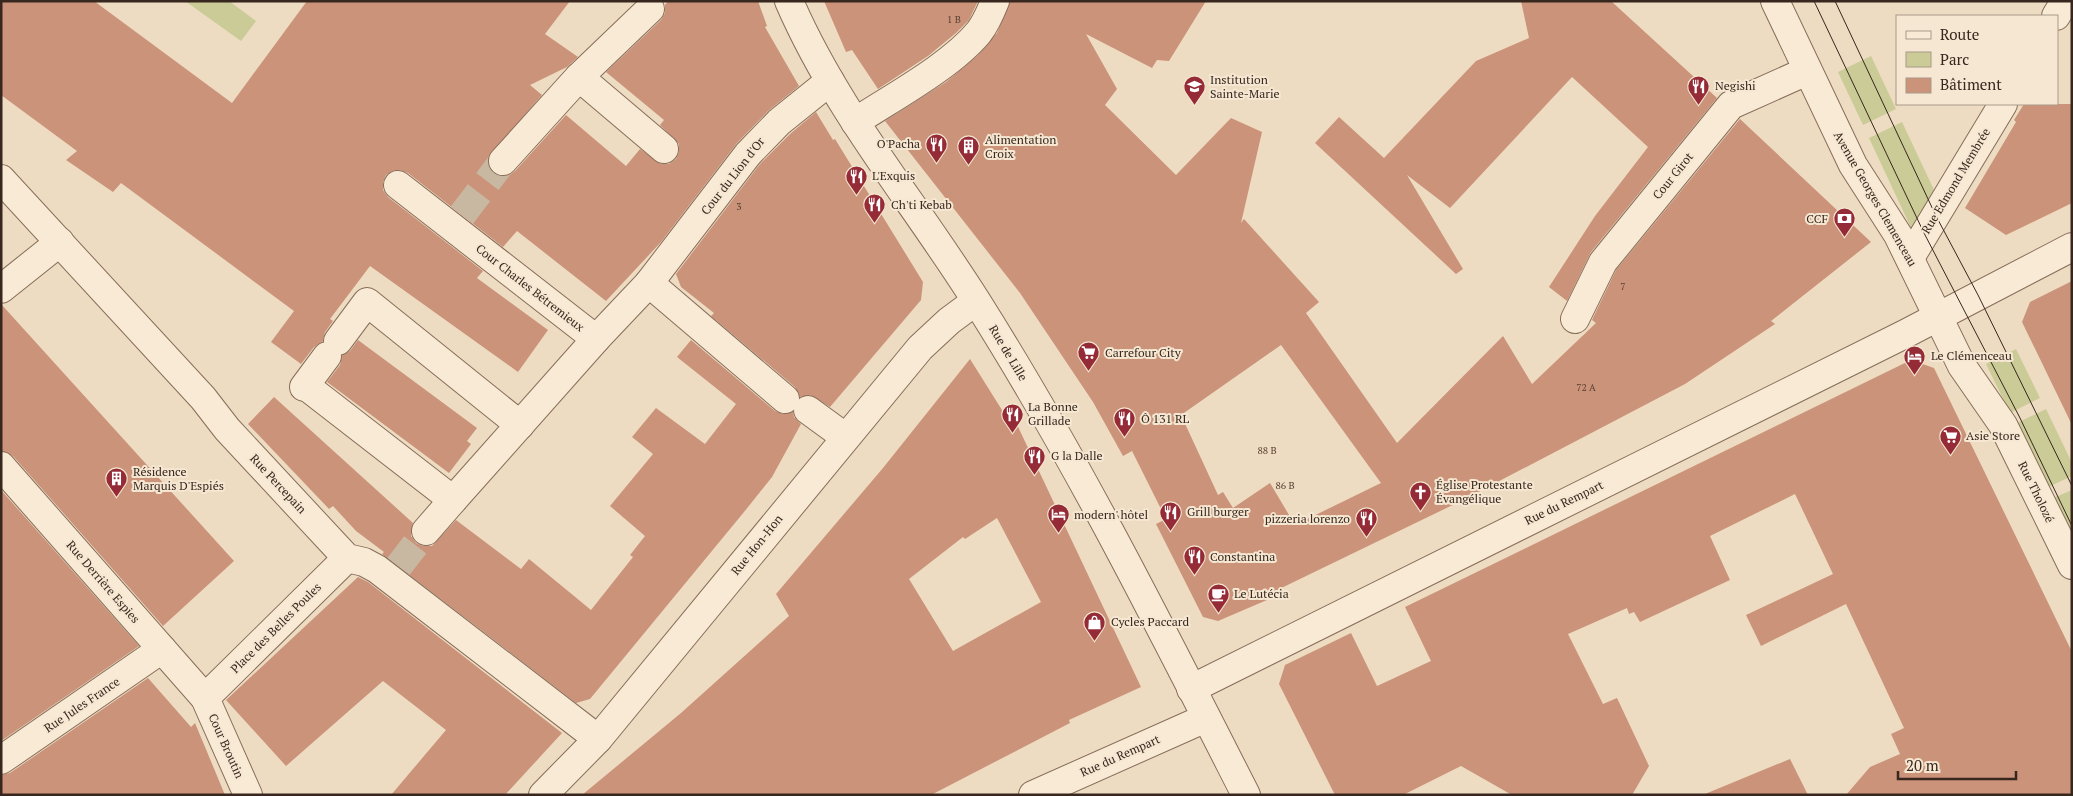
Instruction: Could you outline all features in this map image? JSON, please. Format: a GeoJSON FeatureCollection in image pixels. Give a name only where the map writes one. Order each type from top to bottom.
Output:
{"type":"FeatureCollection","features":[{"type":"Feature","properties":{"kind":"street","name":"Rue de Lille"},"geometry":{"type":"LineString","coordinates":[[789,1],[830,81],[855,122],[976,300],[1060,440],[1246,795]]}},
{"type":"Feature","properties":{"kind":"street"},"geometry":{"type":"LineString","coordinates":[[855,122],[937,68],[969,43],[980,30],[995,1]]}},
{"type":"Feature","properties":{"kind":"street","name":"Avenue Georges Clemenceau"},"geometry":{"type":"LineString","coordinates":[[1774,1],[1853,165],[1910,258],[1937,316]]}},
{"type":"Feature","properties":{"kind":"street"},"geometry":{"type":"LineString","coordinates":[[2057,15],[2065,1]]}},
{"type":"Feature","properties":{"kind":"street"},"geometry":{"type":"LineString","coordinates":[[504,161],[579,77],[650,9]]}},
{"type":"Feature","properties":{"kind":"street","name":"Cour Girot"},"geometry":{"type":"LineString","coordinates":[[1574,319],[1603,262],[1731,105],[1807,70]]}},
{"type":"Feature","properties":{"kind":"street"},"geometry":{"type":"LineString","coordinates":[[579,77],[664,149]]}},
{"type":"Feature","properties":{"kind":"street","name":"Cour du Lion d'Or"},"geometry":{"type":"LineString","coordinates":[[596,339],[649,283],[748,154],[780,122],[830,81]]}},
{"type":"Feature","properties":{"kind":"street","name":"Rue Edmond Membrée"},"geometry":{"type":"LineString","coordinates":[[1910,258],[2002,105]]}},
{"type":"Feature","properties":{"kind":"street","name":"Rue Percepain"},"geometry":{"type":"LineString","coordinates":[[1,179],[203,398],[227,429],[347,558],[393,572],[598,739]]}},
{"type":"Feature","properties":{"kind":"street","name":"Cour Charles Bétremieux"},"geometry":{"type":"LineString","coordinates":[[398,185],[457,221],[596,339],[426,531]]}},
{"type":"Feature","properties":{"kind":"street"},"geometry":{"type":"LineString","coordinates":[[1,288],[60,242]]}},
{"type":"Feature","properties":{"kind":"street","name":"Rue du Rempart"},"geometry":{"type":"LineString","coordinates":[[1191,689],[2072,247]]}},
{"type":"Feature","properties":{"kind":"street"},"geometry":{"type":"LineString","coordinates":[[649,283],[797,405],[845,437]]}},
{"type":"Feature","properties":{"kind":"street","name":"Rue Hon-Hon"},"geometry":{"type":"LineString","coordinates":[[543,795],[598,739],[845,437],[935,333],[976,300]]}},
{"type":"Feature","properties":{"kind":"street"},"geometry":{"type":"LineString","coordinates":[[453,500],[307,388],[332,349],[367,302],[520,426]]}},
{"type":"Feature","properties":{"kind":"street","name":"Rue Tholozé"},"geometry":{"type":"LineString","coordinates":[[1937,316],[1962,366],[2003,425],[2072,565]]}},
{"type":"Feature","properties":{"kind":"street","name":"Rue Derrière Espies"},"geometry":{"type":"LineString","coordinates":[[1,466],[205,698]]}},
{"type":"Feature","properties":{"kind":"street","name":"Place des Belles Poules"},"geometry":{"type":"LineString","coordinates":[[205,698],[347,558]]}},
{"type":"Feature","properties":{"kind":"street","name":"Rue Jules France"},"geometry":{"type":"LineString","coordinates":[[1,760],[162,649]]}},
{"type":"Feature","properties":{"kind":"street","name":"Cour Broutin"},"geometry":{"type":"LineString","coordinates":[[205,698],[248,795]]}},
{"type":"Feature","properties":{"kind":"street","name":"Rue du Rempart"},"geometry":{"type":"LineString","coordinates":[[1034,795],[1206,718]]}},
{"type":"Feature","properties":{"kind":"green space"},"geometry":{"type":"Polygon","coordinates":[[[185,1],[229,1],[256,21],[241,41],[185,1]]]}},
{"type":"Feature","properties":{"kind":"green space"},"geometry":{"type":"Polygon","coordinates":[[[1871,56],[1896,109],[1863,125],[1838,72],[1871,56]]]}},
{"type":"Feature","properties":{"kind":"green space"},"geometry":{"type":"Polygon","coordinates":[[[1902,122],[1935,192],[1913,232],[1869,138],[1902,122]]]}},
{"type":"Feature","properties":{"kind":"green space"},"geometry":{"type":"Polygon","coordinates":[[[2016,349],[2040,398],[2010,413],[1986,364],[2016,349]]]}},
{"type":"Feature","properties":{"kind":"green space"},"geometry":{"type":"Polygon","coordinates":[[[2046,409],[2072,463],[2072,476],[2046,488],[2015,424],[2046,409]]]}},
{"type":"Feature","properties":{"kind":"green space"},"geometry":{"type":"Polygon","coordinates":[[[2072,490],[2072,542],[2051,499],[2072,490]]]}},
{"type":"Feature","properties":{"kind":"building"},"geometry":{"type":"Polygon","coordinates":[[[1,1],[94,1],[232,103],[307,1],[570,1],[545,34],[578,57],[567,67],[530,85],[542,95],[488,157],[488,166],[493,173],[500,176],[508,176],[515,171],[566,115],[626,166],[640,149],[661,164],[669,164],[676,159],[679,152],[679,144],[660,125],[664,120],[606,72],[661,20],[668,1],[758,1],[767,26],[765,27],[799,86],[768,111],[737,143],[661,242],[606,301],[517,231],[503,247],[408,173],[400,170],[392,171],[386,175],[383,182],[383,190],[388,197],[483,271],[477,278],[548,330],[518,372],[370,266],[330,319],[333,321],[325,332],[323,341],[314,347],[301,364],[271,342],[294,311],[121,183],[113,192],[66,160],[77,151],[1,95],[1,1]]]}},
{"type":"Feature","properties":{"kind":"building"},"geometry":{"type":"Polygon","coordinates":[[[824,1],[978,1],[969,20],[956,33],[928,56],[878,89],[852,50],[846,52],[824,1]]]}},
{"type":"Feature","properties":{"kind":"building"},"geometry":{"type":"Polygon","coordinates":[[[1010,1],[1206,1],[1169,61],[1157,60],[1152,68],[1086,34],[1117,89],[1105,105],[1176,175],[1231,118],[1262,132],[1241,223],[1244,219],[1319,302],[1306,313],[1397,443],[1503,336],[1532,384],[1596,323],[1592,320],[1616,270],[1740,119],[1871,242],[1771,321],[1775,324],[1685,384],[1463,500],[1265,596],[1267,600],[1218,621],[1203,617],[1156,524],[1166,519],[1132,451],[1123,456],[1093,402],[1020,293],[885,121],[946,82],[977,56],[997,33],[1010,1]],[[1281,345],[1181,415],[1218,495],[1223,492],[1233,508],[1270,483],[1295,525],[1381,483],[1281,345]]]}},
{"type":"Feature","properties":{"kind":"building"},"geometry":{"type":"Polygon","coordinates":[[[1521,1],[1611,1],[1717,98],[1591,252],[1567,301],[1549,287],[1595,216],[1648,147],[1572,77],[1450,208],[1407,175],[1463,269],[1456,274],[1315,143],[1339,117],[1384,158],[1476,61],[1529,38],[1521,1]]]}},
{"type":"Feature","properties":{"kind":"building"},"geometry":{"type":"Polygon","coordinates":[[[2072,104],[2072,203],[2006,235],[1965,208],[2016,122],[2014,120],[2023,105],[2072,104]]]}},
{"type":"Feature","properties":{"kind":"building"},"geometry":{"type":"Polygon","coordinates":[[[816,112],[833,140],[835,139],[923,282],[921,300],[830,407],[810,395],[800,397],[795,387],[711,316],[714,313],[681,287],[676,274],[760,164],[790,134],[816,112]]]}},
{"type":"Feature","properties":{"kind":"building"},"geometry":{"type":"Polygon","coordinates":[[[2072,281],[2072,425],[2022,322],[2030,302],[2072,281]]]}},
{"type":"Feature","properties":{"kind":"building","name":"Résidence Marquis D'Espiés"},"geometry":{"type":"Polygon","coordinates":[[[1,304],[234,561],[163,626],[13,456],[1,451],[1,304]]]}},
{"type":"Feature","properties":{"kind":"building"},"geometry":{"type":"Polygon","coordinates":[[[358,340],[477,428],[467,441],[471,444],[449,473],[327,382],[340,365],[342,356],[350,351],[358,340]]]}},
{"type":"Feature","properties":{"kind":"building"},"geometry":{"type":"Polygon","coordinates":[[[691,340],[775,411],[783,414],[793,412],[794,417],[801,424],[772,477],[744,512],[590,699],[576,703],[382,554],[384,552],[356,531],[333,506],[329,509],[248,424],[274,397],[413,523],[411,536],[416,543],[423,546],[432,546],[456,520],[521,569],[529,559],[591,610],[633,557],[630,555],[645,536],[610,506],[653,454],[632,437],[656,408],[705,444],[736,404],[677,357],[691,340]]]}},
{"type":"Feature","properties":{"kind":"building"},"geometry":{"type":"Polygon","coordinates":[[[970,359],[1007,418],[1012,414],[1141,687],[1069,720],[1070,723],[931,795],[582,795],[681,713],[789,616],[776,594],[883,468],[970,359]],[[997,518],[965,539],[963,537],[909,579],[953,651],[1041,602],[997,518]]]}},
{"type":"Feature","properties":{"kind":"building"},"geometry":{"type":"Polygon","coordinates":[[[1911,360],[1934,368],[2072,652],[2072,795],[1846,795],[1870,767],[1900,754],[1891,734],[1904,728],[1846,604],[1761,646],[1746,615],[1833,574],[1795,494],[1710,536],[1730,580],[1640,622],[1634,612],[1629,614],[1627,608],[1568,634],[1603,704],[1617,698],[1649,766],[1632,795],[1512,795],[1461,766],[1403,795],[1335,795],[1279,684],[1285,665],[1351,633],[1377,686],[1431,661],[1405,607],[1911,360]]]}},
{"type":"Feature","properties":{"kind":"building"},"geometry":{"type":"Polygon","coordinates":[[[1,490],[139,646],[1,741],[1,490]]]}},
{"type":"Feature","properties":{"kind":"building"},"geometry":{"type":"Polygon","coordinates":[[[358,577],[368,582],[562,733],[505,795],[391,795],[446,730],[383,681],[286,766],[226,700],[358,577]]]}},
{"type":"Feature","properties":{"kind":"building"},"geometry":{"type":"Polygon","coordinates":[[[148,678],[191,727],[195,723],[225,795],[1,795],[1,775],[10,773],[148,678]]]}},
{"type":"Feature","properties":{"kind":"building"},"geometry":{"type":"Polygon","coordinates":[[[1790,759],[1808,795],[1705,795],[1705,794],[1790,759]]]}},
{"type":"Feature","properties":{"kind":"tunnel"},"geometry":{"type":"LineString","coordinates":[[462,215],[503,161]]}},
{"type":"Feature","properties":{"kind":"tunnel"},"geometry":{"type":"LineString","coordinates":[[398,567],[426,531]]}},
{"type":"Feature","properties":{"kind":"tram line"},"geometry":{"type":"LineString","coordinates":[[1814,1],[1924,233],[2019,416],[2072,526]]}},
{"type":"Feature","properties":{"kind":"tram line"},"geometry":{"type":"LineString","coordinates":[[1835,1],[1936,216],[1978,295],[2072,486]]}},
{"type":"Feature","properties":{"kind":"place","name":"Negishi"},"geometry":{"type":"Point","coordinates":[1699,105]}},
{"type":"Feature","properties":{"kind":"place","name":"Institution Sainte-Marie"},"geometry":{"type":"Point","coordinates":[1194,106]}},
{"type":"Feature","properties":{"kind":"place","name":"O'Pacha"},"geometry":{"type":"Point","coordinates":[936,163]}},
{"type":"Feature","properties":{"kind":"place","name":"Alimentation Croix"},"geometry":{"type":"Point","coordinates":[969,166]}},
{"type":"Feature","properties":{"kind":"place","name":"L'Exquis"},"geometry":{"type":"Point","coordinates":[856,195]}},
{"type":"Feature","properties":{"kind":"place","name":"Ch'ti Kebab"},"geometry":{"type":"Point","coordinates":[875,224]}},
{"type":"Feature","properties":{"kind":"place","name":"CCF"},"geometry":{"type":"Point","coordinates":[1844,238]}},
{"type":"Feature","properties":{"kind":"place","name":"Carrefour City"},"geometry":{"type":"Point","coordinates":[1089,372]}},
{"type":"Feature","properties":{"kind":"place","name":"Le Clémenceau"},"geometry":{"type":"Point","coordinates":[1915,375]}},
{"type":"Feature","properties":{"kind":"place","name":"La Bonne Grillade"},"geometry":{"type":"Point","coordinates":[1012,433]}},
{"type":"Feature","properties":{"kind":"place","name":"Ô 131 RL"},"geometry":{"type":"Point","coordinates":[1125,438]}},
{"type":"Feature","properties":{"kind":"place","name":"Asie Store"},"geometry":{"type":"Point","coordinates":[1950,455]}},
{"type":"Feature","properties":{"kind":"place","name":"G la Dalle"},"geometry":{"type":"Point","coordinates":[1035,475]}},
{"type":"Feature","properties":{"kind":"place","name":"Résidence Marquis D'Espiés"},"geometry":{"type":"Point","coordinates":[117,498]}},
{"type":"Feature","properties":{"kind":"place","name":"Église Protestante Évangélique"},"geometry":{"type":"Point","coordinates":[1420,511]}},
{"type":"Feature","properties":{"kind":"place","name":"Grill burger"},"geometry":{"type":"Point","coordinates":[1171,531]}},
{"type":"Feature","properties":{"kind":"place","name":"modern' hôtel"},"geometry":{"type":"Point","coordinates":[1058,534]}},
{"type":"Feature","properties":{"kind":"place","name":"pizzeria lorenzo"},"geometry":{"type":"Point","coordinates":[1366,538]}},
{"type":"Feature","properties":{"kind":"place","name":"Constantina"},"geometry":{"type":"Point","coordinates":[1194,576]}},
{"type":"Feature","properties":{"kind":"place","name":"Le Lutécia"},"geometry":{"type":"Point","coordinates":[1218,613]}},
{"type":"Feature","properties":{"kind":"place","name":"Cycles Paccard"},"geometry":{"type":"Point","coordinates":[1095,641]}}]}
